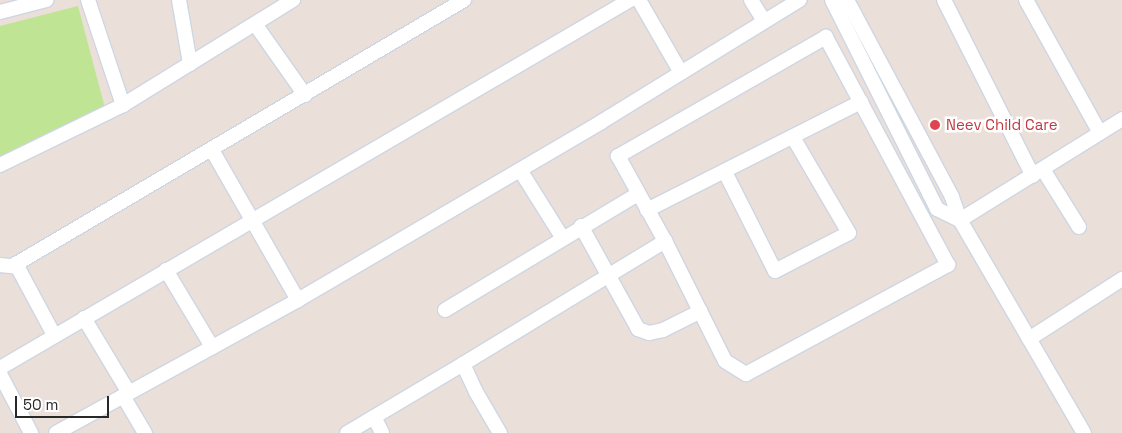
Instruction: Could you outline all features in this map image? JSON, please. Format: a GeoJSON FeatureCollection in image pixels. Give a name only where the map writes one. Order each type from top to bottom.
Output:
{"type":"FeatureCollection","features":[{"type":"Feature","properties":{"kind":"street"},"geometry":{"type":"LineString","coordinates":[[0,12],[46,0]]}},
{"type":"Feature","properties":{"kind":"street"},"geometry":{"type":"LineString","coordinates":[[88,0],[123,105]]}},
{"type":"Feature","properties":{"kind":"street"},"geometry":{"type":"LineString","coordinates":[[179,0],[190,64]]}},
{"type":"Feature","properties":{"kind":"street"},"geometry":{"type":"LineString","coordinates":[[0,165],[123,105],[293,0]]}},
{"type":"Feature","properties":{"kind":"street"},"geometry":{"type":"LineString","coordinates":[[54,335],[16,264],[464,0]]}},
{"type":"Feature","properties":{"kind":"street"},"geometry":{"type":"LineString","coordinates":[[0,368],[166,270],[253,222],[630,0]]}},
{"type":"Feature","properties":{"kind":"street"},"geometry":{"type":"LineString","coordinates":[[639,0],[680,71]]}},
{"type":"Feature","properties":{"kind":"street"},"geometry":{"type":"LineString","coordinates":[[751,0],[764,21]]}},
{"type":"Feature","properties":{"kind":"street"},"geometry":{"type":"LineString","coordinates":[[56,433],[298,300],[520,170],[799,0]]}},
{"type":"Feature","properties":{"kind":"street"},"geometry":{"type":"LineString","coordinates":[[832,0],[937,209],[960,220]]}},
{"type":"Feature","properties":{"kind":"street"},"geometry":{"type":"LineString","coordinates":[[847,0],[952,197],[960,220],[1084,433]]}},
{"type":"Feature","properties":{"kind":"street"},"geometry":{"type":"LineString","coordinates":[[1026,0],[1100,133]]}},
{"type":"Feature","properties":{"kind":"street"},"geometry":{"type":"LineString","coordinates":[[947,1],[1038,173],[1079,227]]}},
{"type":"Feature","properties":{"kind":"street"},"geometry":{"type":"LineString","coordinates":[[255,24],[305,95]]}},
{"type":"Feature","properties":{"kind":"street"},"geometry":{"type":"LineString","coordinates":[[826,37],[861,102],[948,265],[746,374],[725,361],[665,241],[618,156],[826,37]]}},
{"type":"Feature","properties":{"kind":"street"},"geometry":{"type":"LineString","coordinates":[[647,210],[861,102]]}},
{"type":"Feature","properties":{"kind":"street"},"geometry":{"type":"LineString","coordinates":[[871,121],[889,111]]}},
{"type":"Feature","properties":{"kind":"street"},"geometry":{"type":"LineString","coordinates":[[960,220],[1122,119]]}},
{"type":"Feature","properties":{"kind":"street"},"geometry":{"type":"LineString","coordinates":[[725,172],[775,271],[849,232],[793,137]]}},
{"type":"Feature","properties":{"kind":"street"},"geometry":{"type":"LineString","coordinates":[[212,150],[298,300]]}},
{"type":"Feature","properties":{"kind":"street"},"geometry":{"type":"LineString","coordinates":[[520,170],[562,237]]}},
{"type":"Feature","properties":{"kind":"street"},"geometry":{"type":"LineString","coordinates":[[446,310],[562,237],[638,194]]}},
{"type":"Feature","properties":{"kind":"street"},"geometry":{"type":"LineString","coordinates":[[581,226],[633,325],[644,332],[662,330],[700,311]]}},
{"type":"Feature","properties":{"kind":"street"},"geometry":{"type":"LineString","coordinates":[[348,433],[607,274],[665,241]]}},
{"type":"Feature","properties":{"kind":"street"},"geometry":{"type":"LineString","coordinates":[[0,265],[18,268]]}},
{"type":"Feature","properties":{"kind":"street"},"geometry":{"type":"LineString","coordinates":[[166,270],[212,347]]}},
{"type":"Feature","properties":{"kind":"street"},"geometry":{"type":"LineString","coordinates":[[1030,339],[1122,279]]}},
{"type":"Feature","properties":{"kind":"street"},"geometry":{"type":"LineString","coordinates":[[84,318],[145,433]]}},
{"type":"Feature","properties":{"kind":"street"},"geometry":{"type":"LineString","coordinates":[[463,364],[500,433]]}},
{"type":"Feature","properties":{"kind":"street"},"geometry":{"type":"LineString","coordinates":[[0,374],[31,433]]}},
{"type":"Feature","properties":{"kind":"street"},"geometry":{"type":"LineString","coordinates":[[374,417],[382,433]]}},
{"type":"Feature","properties":{"kind":"green space"},"geometry":{"type":"Polygon","coordinates":[[[78,6],[105,108],[0,159],[0,26],[78,6]]]}},
{"type":"Feature","properties":{"kind":"place","name":"Neev Child Care"},"geometry":{"type":"Point","coordinates":[935,125]}}]}
